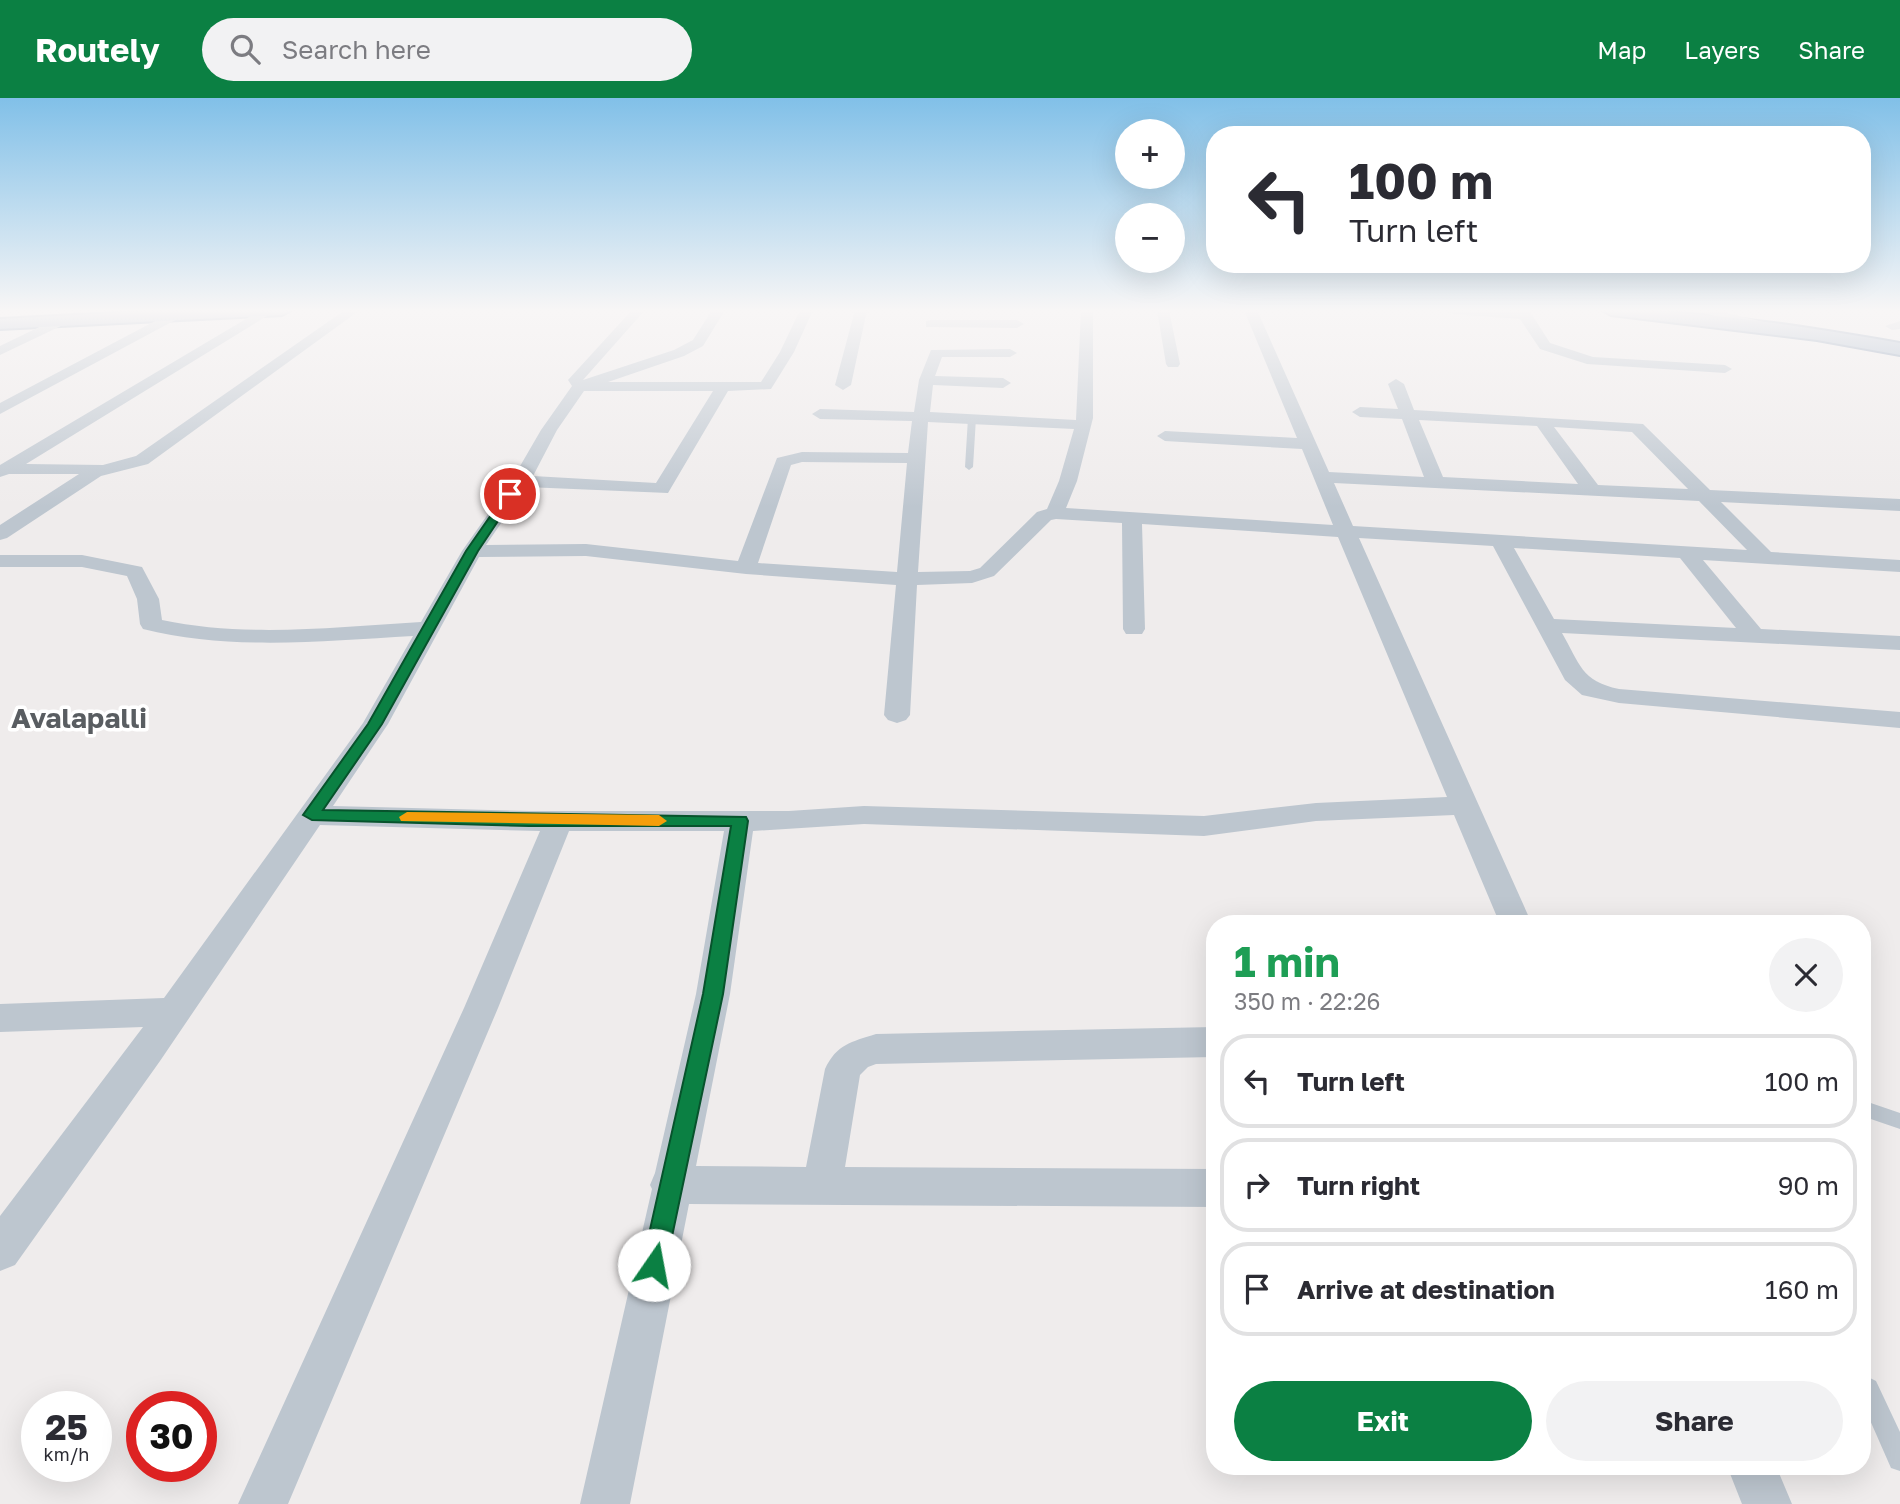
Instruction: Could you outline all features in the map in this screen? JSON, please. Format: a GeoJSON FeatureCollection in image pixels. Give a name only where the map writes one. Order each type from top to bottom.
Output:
{"type":"FeatureCollection","features":[{"type":"Feature","properties":{"kind":"street"},"geometry":{"type":"LineString","coordinates":[[0,409],[52,376]]}},
{"type":"Feature","properties":{"kind":"street"},"geometry":{"type":"LineString","coordinates":[[1,470],[160,376]]}},
{"type":"Feature","properties":{"kind":"street"},"geometry":{"type":"LineString","coordinates":[[1,470],[103,469],[129,465],[142,460],[261,376]]}},
{"type":"Feature","properties":{"kind":"street"},"geometry":{"type":"LineString","coordinates":[[578,376],[575,380],[580,386]]}},
{"type":"Feature","properties":{"kind":"street"},"geometry":{"type":"LineString","coordinates":[[0,1250],[174,1012],[375,724],[472,551],[521,481],[549,430],[580,386],[611,376]]}},
{"type":"Feature","properties":{"kind":"street"},"geometry":{"type":"LineString","coordinates":[[658,386],[665,376]]}},
{"type":"Feature","properties":{"kind":"street"},"geometry":{"type":"LineString","coordinates":[[580,386],[766,386],[773,376]]}},
{"type":"Feature","properties":{"kind":"street"},"geometry":{"type":"LineString","coordinates":[[842,385],[844,376]]}},
{"type":"Feature","properties":{"kind":"street"},"geometry":{"type":"LineString","coordinates":[[897,715],[915,458],[928,376]]}},
{"type":"Feature","properties":{"kind":"street"},"geometry":{"type":"LineString","coordinates":[[1055,513],[1068,481],[1083,425],[1085,376]]}},
{"type":"Feature","properties":{"kind":"street"},"geometry":{"type":"LineString","coordinates":[[1279,376],[1512,915]]}},
{"type":"Feature","properties":{"kind":"street"},"geometry":{"type":"LineString","coordinates":[[926,380],[1003,383]]}},
{"type":"Feature","properties":{"kind":"street"},"geometry":{"type":"LineString","coordinates":[[1396,384],[1435,481]]}},
{"type":"Feature","properties":{"kind":"street"},"geometry":{"type":"LineString","coordinates":[[521,481],[662,489],[723,387]]}},
{"type":"Feature","properties":{"kind":"street"},"geometry":{"type":"LineString","coordinates":[[1360,412],[1637,427],[1766,558]]}},
{"type":"Feature","properties":{"kind":"street"},"geometry":{"type":"LineString","coordinates":[[820,414],[972,418],[1083,425]]}},
{"type":"Feature","properties":{"kind":"street"},"geometry":{"type":"LineString","coordinates":[[1541,421],[1592,490]]}},
{"type":"Feature","properties":{"kind":"street"},"geometry":{"type":"LineString","coordinates":[[1165,436],[1308,444]]}},
{"type":"Feature","properties":{"kind":"street"},"geometry":{"type":"LineString","coordinates":[[746,568],[783,462],[802,457],[915,458]]}},
{"type":"Feature","properties":{"kind":"street"},"geometry":{"type":"LineString","coordinates":[[0,534],[103,469]]}},
{"type":"Feature","properties":{"kind":"street"},"geometry":{"type":"LineString","coordinates":[[1322,477],[1900,505]]}},
{"type":"Feature","properties":{"kind":"street"},"geometry":{"type":"LineString","coordinates":[[472,551],[586,550],[746,568],[907,579],[980,576],[1044,516],[1055,513],[1900,566]]}},
{"type":"Feature","properties":{"kind":"street"},"geometry":{"type":"LineString","coordinates":[[1132,518],[1134,629]]}},
{"type":"Feature","properties":{"kind":"street"},"geometry":{"type":"LineString","coordinates":[[1501,542],[1577,680],[1591,690],[1619,696],[1900,720]]}},
{"type":"Feature","properties":{"kind":"street"},"geometry":{"type":"LineString","coordinates":[[1686,553],[1755,636]]}},
{"type":"Feature","properties":{"kind":"street"},"geometry":{"type":"LineString","coordinates":[[0,561],[82,561],[135,571],[148,598],[150,624],[181,632],[254,636],[430,628]]}},
{"type":"Feature","properties":{"kind":"street"},"geometry":{"type":"LineString","coordinates":[[1546,625],[1900,643]]}},
{"type":"Feature","properties":{"kind":"street"},"geometry":{"type":"LineString","coordinates":[[312,815],[558,821],[789,821],[864,815],[1205,826],[1316,812],[1465,805]]}},
{"type":"Feature","properties":{"kind":"street"},"geometry":{"type":"LineString","coordinates":[[262,1504],[475,1020],[558,821]]}},
{"type":"Feature","properties":{"kind":"street"},"geometry":{"type":"LineString","coordinates":[[605,1504],[670,1185],[713,994],[740,821]]}},
{"type":"Feature","properties":{"kind":"street"},"geometry":{"type":"LineString","coordinates":[[0,1018],[174,1012]]}},
{"type":"Feature","properties":{"kind":"street"},"geometry":{"type":"LineString","coordinates":[[822,1186],[843,1069],[855,1056],[876,1049],[1206,1042]]}},
{"type":"Feature","properties":{"kind":"street"},"geometry":{"type":"LineString","coordinates":[[670,1185],[1206,1188]]}},
{"type":"Feature","properties":{"kind":"street"},"geometry":{"type":"LineString","coordinates":[[1755,1475],[1767,1504]]}},
{"type":"Feature","properties":{"kind":"lane"},"geometry":{"type":"LineString","coordinates":[[969,467],[972,418]]}},
{"type":"Feature","properties":{"kind":"lane"},"geometry":{"type":"LineString","coordinates":[[1871,1111],[1900,1121]]}},
{"type":"Feature","properties":{"kind":"lane"},"geometry":{"type":"LineString","coordinates":[[1871,1396],[1900,1459]]}},
{"type":"Feature","properties":{"kind":"slow traffic"},"geometry":{"type":"LineString","coordinates":[[407,817],[659,821]]}},
{"type":"Feature","properties":{"kind":"district","name":"Avalapalli"},"geometry":{"type":"Point","coordinates":[79,718]}},
{"type":"Feature","properties":{"kind":"route"},"geometry":{"type":"LineString","coordinates":[[510,494],[472,551],[375,724],[312,815],[529,821],[740,821],[713,994],[654,1265]]}}]}
